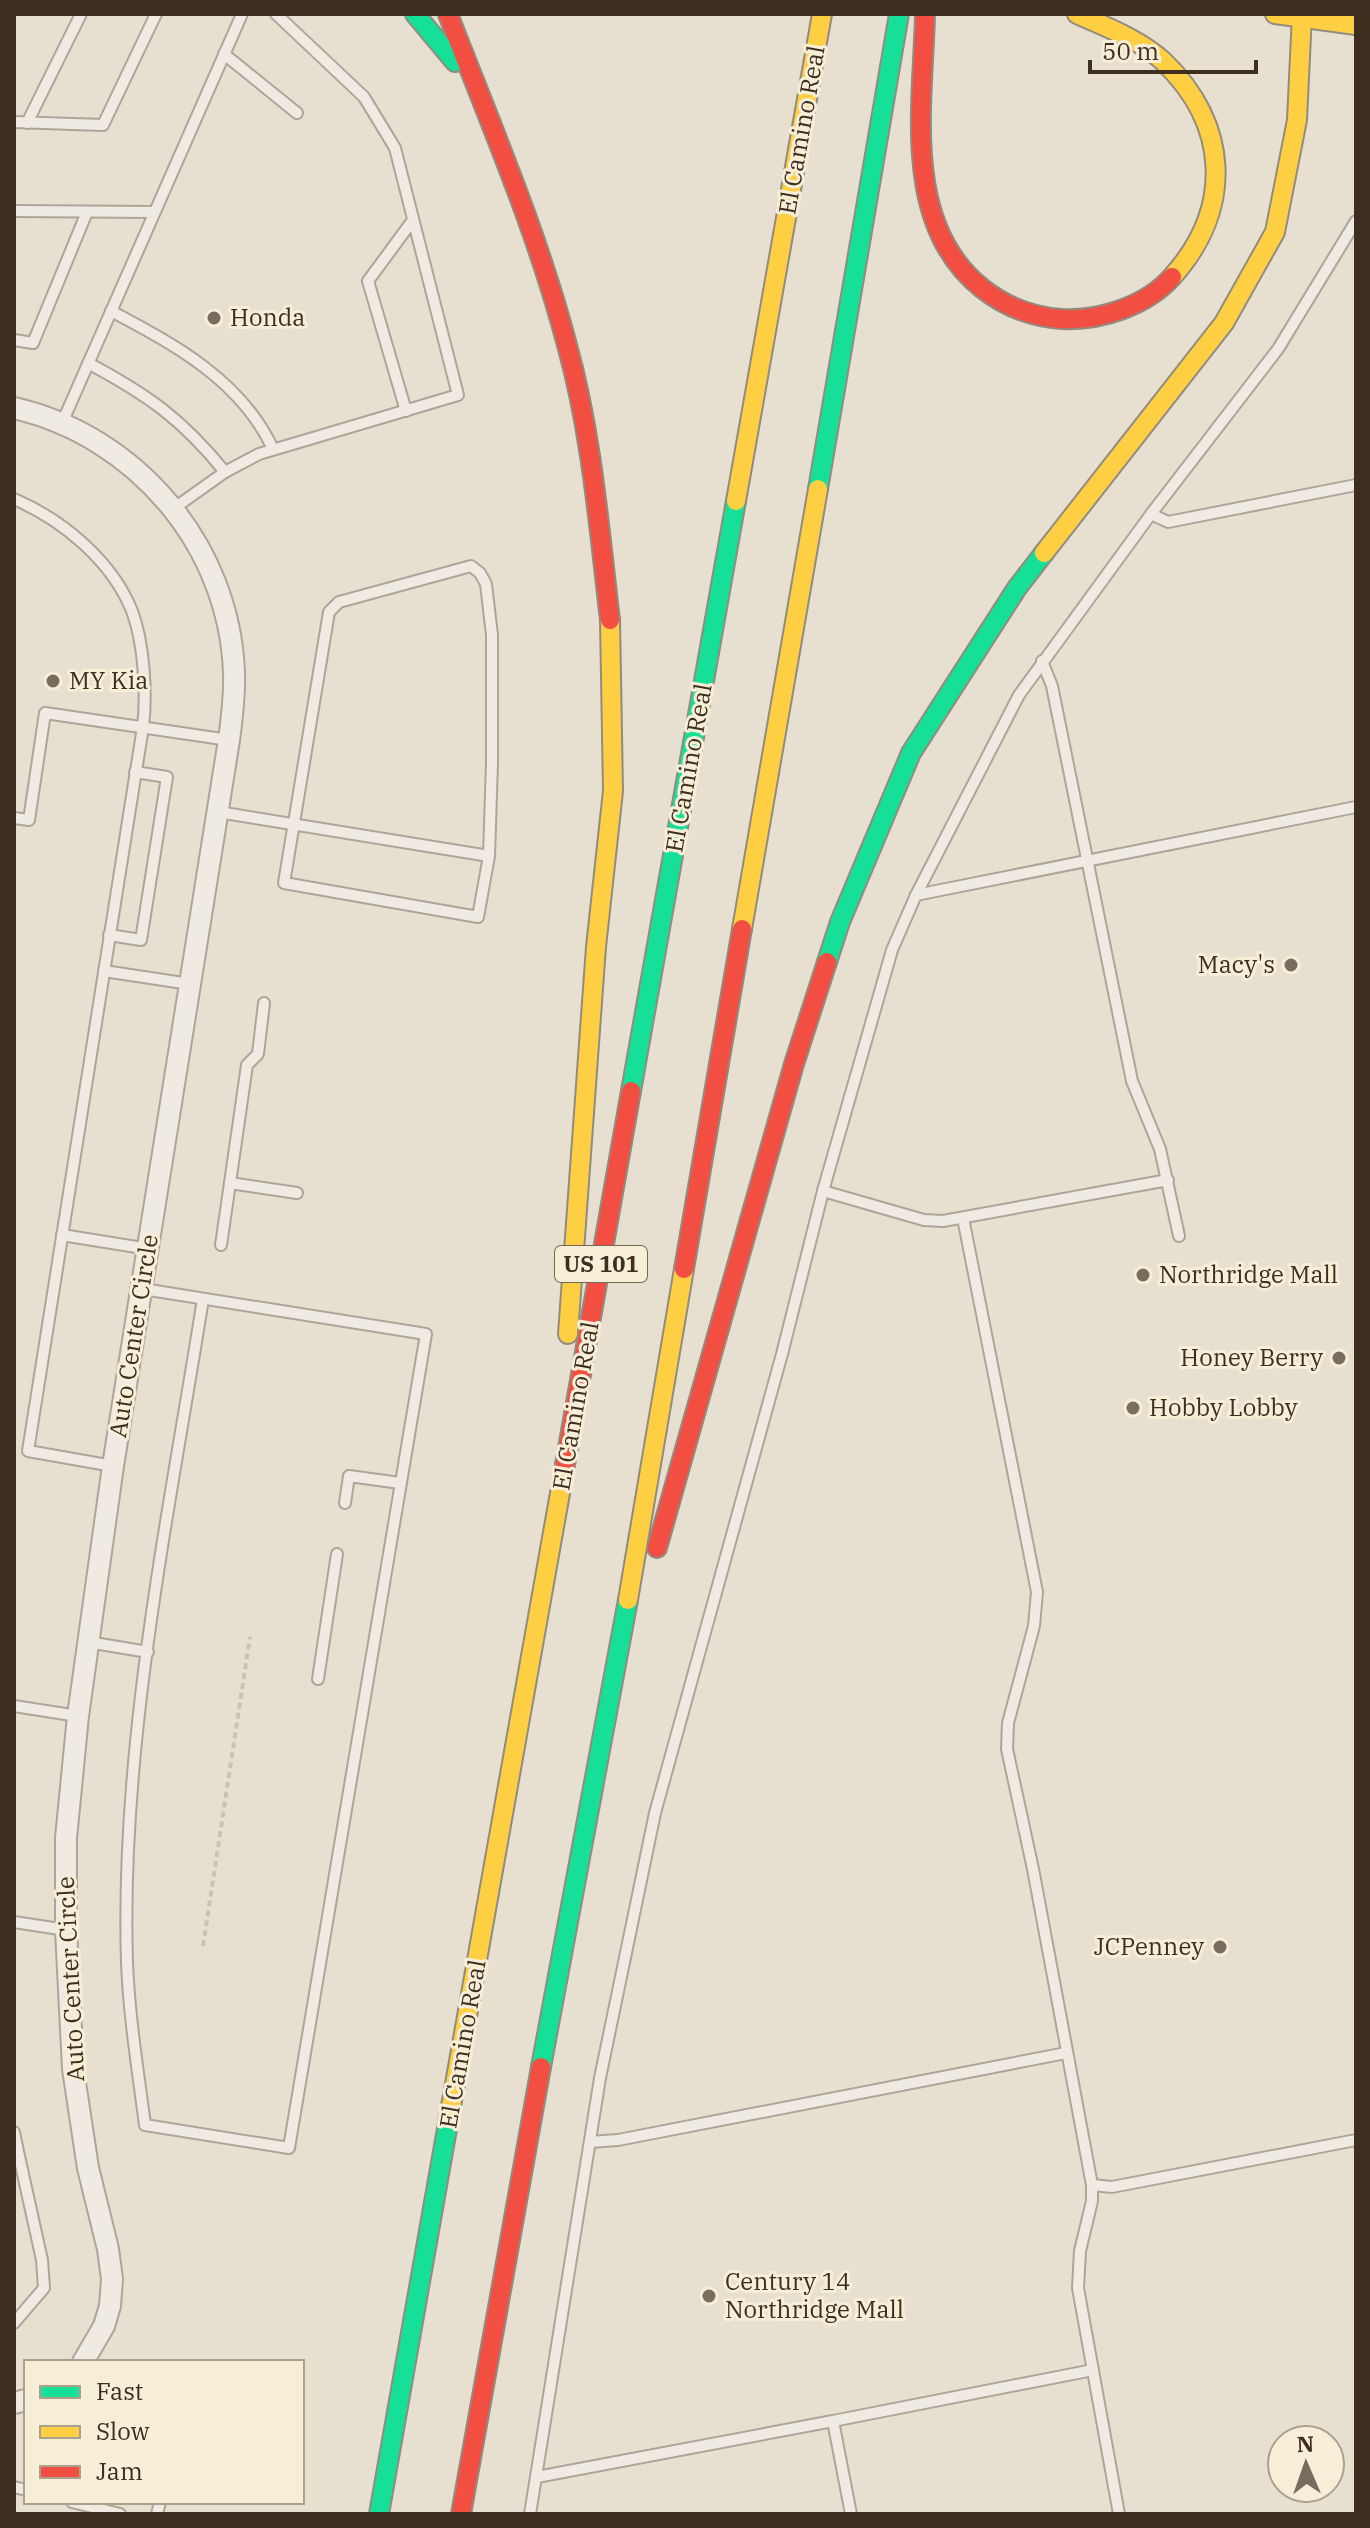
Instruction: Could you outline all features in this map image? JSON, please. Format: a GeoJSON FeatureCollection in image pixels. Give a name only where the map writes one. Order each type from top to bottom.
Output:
{"type":"FeatureCollection","features":[{"type":"Feature","properties":{"kind":"main road"},"geometry":{"type":"LineString","coordinates":[[415,14],[481,95]]}},
{"type":"Feature","properties":{"kind":"main road"},"geometry":{"type":"LineString","coordinates":[[448,14],[540,252],[568,347],[591,455],[612,636],[613,791],[596,947],[554,1529]]}},
{"type":"Feature","properties":{"kind":"main road","name":"El Camino Real"},"geometry":{"type":"LineString","coordinates":[[379,2514],[822,14]]}},
{"type":"Feature","properties":{"kind":"main road","name":"US 101"},"geometry":{"type":"LineString","coordinates":[[461,2514],[560,1962],[606,1726],[899,14]]}},
{"type":"Feature","properties":{"kind":"main road"},"geometry":{"type":"LineString","coordinates":[[925,14],[925,170],[930,207],[938,232],[952,258],[972,281],[1012,309],[1058,321],[1106,317],[1148,300],[1184,268],[1209,226],[1218,179],[1212,133],[1194,94],[1163,60],[1124,35],[1077,14]]}},
{"type":"Feature","properties":{"kind":"main road"},"geometry":{"type":"LineString","coordinates":[[1275,14],[1356,25]]}},
{"type":"Feature","properties":{"kind":"main road"},"geometry":{"type":"LineString","coordinates":[[606,1726],[794,1064],[840,922],[911,753],[1017,588],[1224,323],[1275,232],[1297,120],[1302,16]]}},
{"type":"Feature","properties":{"kind":"street","name":"Auto Center Circle"},"geometry":{"type":"LineString","coordinates":[[14,408],[62,423],[104,444],[142,474],[173,509],[198,545],[223,603],[234,671],[229,740],[113,1466],[78,1716],[66,1838],[66,1930],[73,2069],[88,2168],[108,2249],[112,2279],[110,2306],[104,2326],[84,2360]]}},
{"type":"Feature","properties":{"kind":"lane"},"geometry":{"type":"LineString","coordinates":[[27,123],[81,14]]}},
{"type":"Feature","properties":{"kind":"lane"},"geometry":{"type":"LineString","coordinates":[[14,122],[103,125],[156,14]]}},
{"type":"Feature","properties":{"kind":"lane"},"geometry":{"type":"LineString","coordinates":[[62,423],[242,14]]}},
{"type":"Feature","properties":{"kind":"lane"},"geometry":{"type":"LineString","coordinates":[[173,509],[225,472],[259,454],[458,395],[395,148],[364,97],[276,14]]}},
{"type":"Feature","properties":{"kind":"lane"},"geometry":{"type":"LineString","coordinates":[[224,54],[297,113]]}},
{"type":"Feature","properties":{"kind":"lane"},"geometry":{"type":"LineString","coordinates":[[14,211],[154,212]]}},
{"type":"Feature","properties":{"kind":"lane"},"geometry":{"type":"LineString","coordinates":[[14,340],[33,343],[87,212]]}},
{"type":"Feature","properties":{"kind":"lane"},"geometry":{"type":"LineString","coordinates":[[406,411],[368,281],[413,220]]}},
{"type":"Feature","properties":{"kind":"lane"},"geometry":{"type":"LineString","coordinates":[[530,2514],[600,2078],[668,1760],[892,950],[916,895],[1019,695],[1151,514],[1278,349],[1356,221]]}},
{"type":"Feature","properties":{"kind":"lane"},"geometry":{"type":"LineString","coordinates":[[111,311],[173,345],[219,378],[247,407],[273,449]]}},
{"type":"Feature","properties":{"kind":"lane"},"geometry":{"type":"LineString","coordinates":[[88,363],[132,387],[174,416],[225,472]]}},
{"type":"Feature","properties":{"kind":"lane"},"geometry":{"type":"LineString","coordinates":[[1151,514],[1168,522],[1356,485]]}},
{"type":"Feature","properties":{"kind":"lane"},"geometry":{"type":"LineString","coordinates":[[14,499],[32,507],[74,536],[106,566],[132,612],[142,658],[143,727],[28,1451]]}},
{"type":"Feature","properties":{"kind":"lane"},"geometry":{"type":"LineString","coordinates":[[471,566],[480,573],[486,584],[491,620],[489,856],[478,917],[284,883],[294,824],[329,612],[339,602],[471,566]]}},
{"type":"Feature","properties":{"kind":"lane"},"geometry":{"type":"LineString","coordinates":[[1042,661],[1052,686],[1132,1081],[1160,1149],[1179,1236]]}},
{"type":"Feature","properties":{"kind":"lane"},"geometry":{"type":"LineString","coordinates":[[14,818],[29,820],[45,713],[229,740]]}},
{"type":"Feature","properties":{"kind":"lane"},"geometry":{"type":"LineString","coordinates":[[109,935],[141,940],[167,777],[135,772]]}},
{"type":"Feature","properties":{"kind":"lane"},"geometry":{"type":"LineString","coordinates":[[916,895],[1356,807]]}},
{"type":"Feature","properties":{"kind":"lane"},"geometry":{"type":"LineString","coordinates":[[218,812],[489,856]]}},
{"type":"Feature","properties":{"kind":"lane"},"geometry":{"type":"LineString","coordinates":[[104,971],[190,984]]}},
{"type":"Feature","properties":{"kind":"lane"},"geometry":{"type":"LineString","coordinates":[[221,1245],[247,1065],[258,1054],[264,1003]]}},
{"type":"Feature","properties":{"kind":"lane"},"geometry":{"type":"LineString","coordinates":[[823,1191],[924,1220],[963,1218],[1168,1180]]}},
{"type":"Feature","properties":{"kind":"lane"},"geometry":{"type":"LineString","coordinates":[[230,1183],[297,1193]]}},
{"type":"Feature","properties":{"kind":"lane"},"geometry":{"type":"LineString","coordinates":[[963,1218],[1037,1592],[1034,1626],[1008,1723],[1007,1749],[1031,1855],[1092,2185],[1092,2201],[1080,2251],[1078,2288],[1119,2514]]}},
{"type":"Feature","properties":{"kind":"lane"},"geometry":{"type":"LineString","coordinates":[[62,1235],[149,1249]]}},
{"type":"Feature","properties":{"kind":"lane"},"geometry":{"type":"LineString","coordinates":[[143,1289],[426,1334],[289,2148],[145,2125],[127,1963],[130,1828],[148,1652],[203,1299]]}},
{"type":"Feature","properties":{"kind":"lane"},"geometry":{"type":"LineString","coordinates":[[14,1453],[28,1451],[113,1466]]}},
{"type":"Feature","properties":{"kind":"lane"},"geometry":{"type":"LineString","coordinates":[[345,1503],[349,1476],[400,1483]]}},
{"type":"Feature","properties":{"kind":"lane"},"geometry":{"type":"LineString","coordinates":[[318,1679],[337,1554]]}},
{"type":"Feature","properties":{"kind":"lane"},"geometry":{"type":"LineString","coordinates":[[88,1642],[148,1652]]}},
{"type":"Feature","properties":{"kind":"lane"},"geometry":{"type":"LineString","coordinates":[[14,1706],[78,1716]]}},
{"type":"Feature","properties":{"kind":"lane"},"geometry":{"type":"LineString","coordinates":[[14,1922],[66,1930]]}},
{"type":"Feature","properties":{"kind":"lane"},"geometry":{"type":"LineString","coordinates":[[590,2142],[633,2137],[1066,2053]]}},
{"type":"Feature","properties":{"kind":"lane"},"geometry":{"type":"LineString","coordinates":[[14,2132],[15,2149],[42,2260],[44,2288],[14,2323]]}},
{"type":"Feature","properties":{"kind":"lane"},"geometry":{"type":"LineString","coordinates":[[1092,2185],[1112,2187],[1356,2140]]}},
{"type":"Feature","properties":{"kind":"lane"},"geometry":{"type":"LineString","coordinates":[[537,2477],[1093,2370]]}},
{"type":"Feature","properties":{"kind":"lane"},"geometry":{"type":"LineString","coordinates":[[833,2421],[851,2514]]}},
{"type":"Feature","properties":{"kind":"lane"},"geometry":{"type":"LineString","coordinates":[[80,2504],[120,2514]]}},
{"type":"Feature","properties":{"kind":"path"},"geometry":{"type":"LineString","coordinates":[[203,1946],[250,1637]]}},
{"type":"Feature","properties":{"kind":"traffic: fast"},"geometry":{"type":"LineString","coordinates":[[415,14],[455,62]]}},
{"type":"Feature","properties":{"kind":"traffic: fast"},"geometry":{"type":"LineString","coordinates":[[818,489],[899,14]]}},
{"type":"Feature","properties":{"kind":"traffic: fast"},"geometry":{"type":"LineString","coordinates":[[631,1091],[736,501]]}},
{"type":"Feature","properties":{"kind":"traffic: fast"},"geometry":{"type":"LineString","coordinates":[[827,962],[840,922],[911,753],[1017,588],[1044,553]]}},
{"type":"Feature","properties":{"kind":"traffic: fast"},"geometry":{"type":"LineString","coordinates":[[541,2067],[628,1600]]}},
{"type":"Feature","properties":{"kind":"traffic: fast"},"geometry":{"type":"LineString","coordinates":[[379,2514],[450,2112]]}},
{"type":"Feature","properties":{"kind":"traffic: slow"},"geometry":{"type":"LineString","coordinates":[[736,501],[822,14]]}},
{"type":"Feature","properties":{"kind":"traffic: slow"},"geometry":{"type":"LineString","coordinates":[[1077,14],[1133,40],[1163,61],[1185,86],[1201,112],[1211,139],[1216,167],[1214,195],[1206,223],[1192,250],[1172,277]]}},
{"type":"Feature","properties":{"kind":"traffic: slow"},"geometry":{"type":"LineString","coordinates":[[1275,14],[1356,25]]}},
{"type":"Feature","properties":{"kind":"traffic: slow"},"geometry":{"type":"LineString","coordinates":[[1044,553],[1224,323],[1275,232],[1297,120],[1302,14]]}},
{"type":"Feature","properties":{"kind":"traffic: slow"},"geometry":{"type":"LineString","coordinates":[[742,929],[818,489]]}},
{"type":"Feature","properties":{"kind":"traffic: slow"},"geometry":{"type":"LineString","coordinates":[[568,1334],[596,947],[613,791],[610,620]]}},
{"type":"Feature","properties":{"kind":"traffic: slow"},"geometry":{"type":"LineString","coordinates":[[628,1600],[684,1269]]}},
{"type":"Feature","properties":{"kind":"traffic: slow"},"geometry":{"type":"LineString","coordinates":[[450,2112],[565,1465]]}},
{"type":"Feature","properties":{"kind":"traffic: jam"},"geometry":{"type":"LineString","coordinates":[[448,14],[527,219],[567,345],[589,447],[610,620]]}},
{"type":"Feature","properties":{"kind":"traffic: jam"},"geometry":{"type":"LineString","coordinates":[[925,14],[922,162],[928,198],[939,232],[957,263],[983,289],[1001,301],[1030,313],[1062,319],[1092,317],[1122,310],[1149,296],[1172,277]]}},
{"type":"Feature","properties":{"kind":"traffic: jam"},"geometry":{"type":"LineString","coordinates":[[684,1269],[742,929]]}},
{"type":"Feature","properties":{"kind":"traffic: jam"},"geometry":{"type":"LineString","coordinates":[[657,1548],[794,1064],[827,962]]}},
{"type":"Feature","properties":{"kind":"traffic: jam"},"geometry":{"type":"LineString","coordinates":[[565,1465],[631,1091]]}},
{"type":"Feature","properties":{"kind":"traffic: jam"},"geometry":{"type":"LineString","coordinates":[[461,2514],[541,2067]]}},
{"type":"Feature","properties":{"kind":"place","name":"Honda"},"geometry":{"type":"Point","coordinates":[214,318]}},
{"type":"Feature","properties":{"kind":"place","name":"MY Kia"},"geometry":{"type":"Point","coordinates":[53,681]}},
{"type":"Feature","properties":{"kind":"place","name":"Macy's"},"geometry":{"type":"Point","coordinates":[1291,965]}},
{"type":"Feature","properties":{"kind":"place","name":"Northridge Mall"},"geometry":{"type":"Point","coordinates":[1143,1275]}},
{"type":"Feature","properties":{"kind":"place","name":"Honey Berry"},"geometry":{"type":"Point","coordinates":[1339,1358]}},
{"type":"Feature","properties":{"kind":"place","name":"Hobby Lobby"},"geometry":{"type":"Point","coordinates":[1133,1408]}},
{"type":"Feature","properties":{"kind":"place","name":"JCPenney"},"geometry":{"type":"Point","coordinates":[1220,1947]}},
{"type":"Feature","properties":{"kind":"place","name":"Century 14 Northridge Mall"},"geometry":{"type":"Point","coordinates":[709,2296]}}]}
